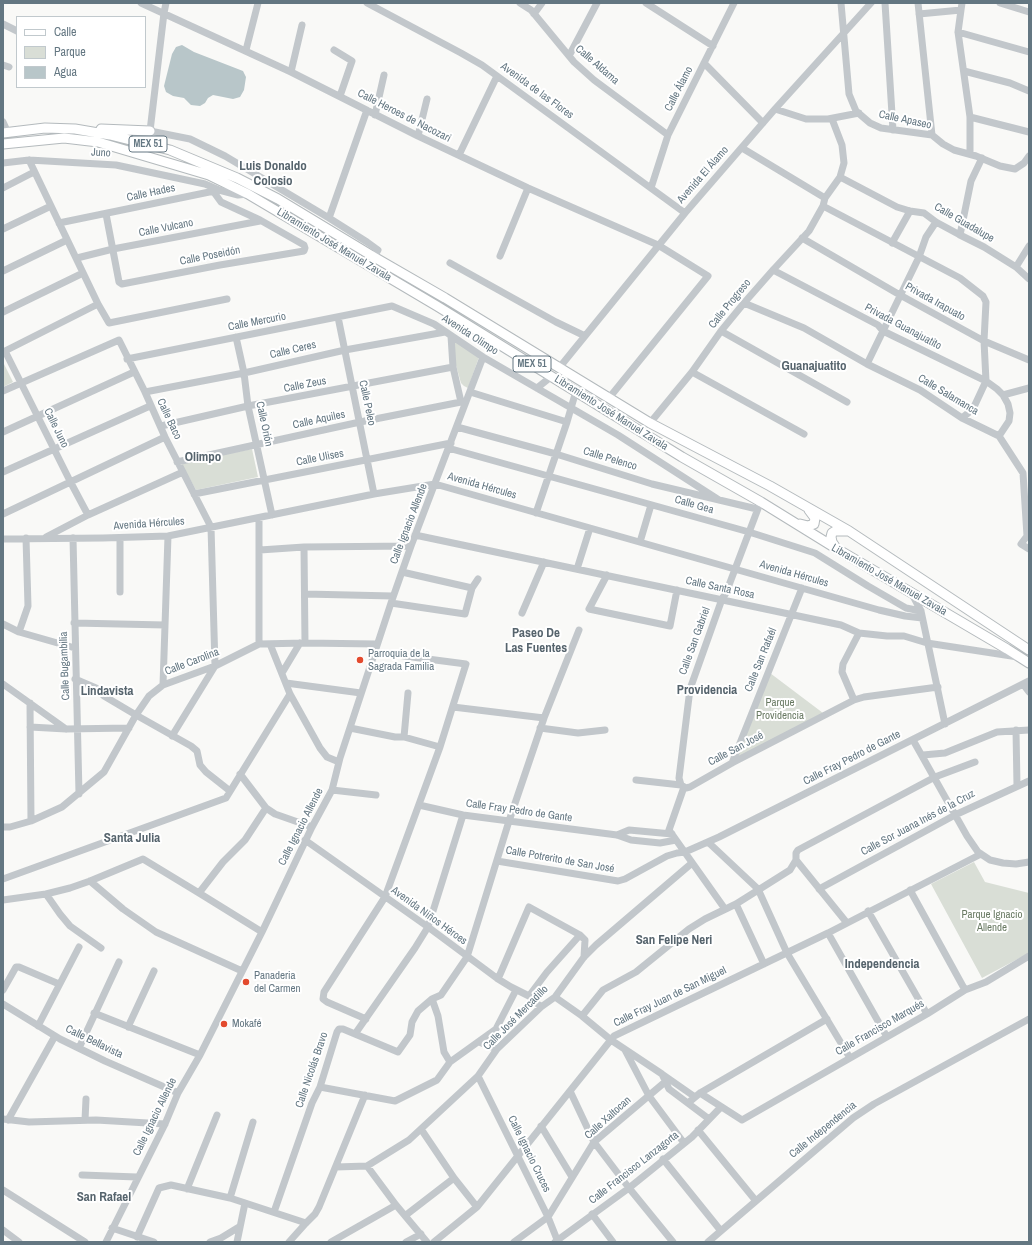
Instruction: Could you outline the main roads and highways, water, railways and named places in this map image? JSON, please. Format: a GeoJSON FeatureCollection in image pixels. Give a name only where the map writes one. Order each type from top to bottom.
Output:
{"type":"FeatureCollection","features":[{"type":"Feature","properties":{"kind":"main road","name":"Libramiento José Manuel Zavala"},"geometry":{"type":"LineString","coordinates":[[5,133],[45,128],[75,129],[170,150],[207,164],[237,178],[278,199],[376,254],[445,298],[650,423],[770,486],[849,531],[1029,650]]}},
{"type":"Feature","properties":{"kind":"main road"},"geometry":{"type":"LineString","coordinates":[[75,129],[150,131]]}},
{"type":"Feature","properties":{"kind":"main road","name":"Libramiento José Manuel Zavala"},"geometry":{"type":"LineString","coordinates":[[3,144],[64,138],[98,142],[209,174],[248,194],[437,306],[552,376],[759,506],[795,522],[837,550],[1029,664]]}},
{"type":"Feature","properties":{"kind":"main road"},"geometry":{"type":"LineString","coordinates":[[795,522],[808,526],[814,524],[816,521],[813,514],[803,505]]}},
{"type":"Feature","properties":{"kind":"main road"},"geometry":{"type":"LineString","coordinates":[[837,550],[832,542],[832,533],[835,531],[849,531]]}},
{"type":"Feature","properties":{"kind":"water"},"geometry":{"type":"Polygon","coordinates":[[[182,45],[194,52],[243,71],[246,77],[244,90],[240,97],[233,99],[213,95],[200,106],[191,105],[184,98],[173,96],[166,92],[164,86],[172,54],[176,47],[182,45]]]}},
{"type":"Feature","properties":{"kind":"place","name":"Parroquia de la Sagrada Familia"},"geometry":{"type":"Point","coordinates":[360,660]}},
{"type":"Feature","properties":{"kind":"place","name":"Panaderia del Carmen"},"geometry":{"type":"Point","coordinates":[246,982]}},
{"type":"Feature","properties":{"kind":"place","name":"Mokafé"},"geometry":{"type":"Point","coordinates":[224,1024]}},
{"type":"Feature","properties":{"kind":"district","name":"Luis Donaldo Colosio"},"geometry":{"type":"Point","coordinates":[273,174]}},
{"type":"Feature","properties":{"kind":"district","name":"Guanajuatito"},"geometry":{"type":"Point","coordinates":[814,367]}},
{"type":"Feature","properties":{"kind":"district","name":"Olimpo"},"geometry":{"type":"Point","coordinates":[203,458]}},
{"type":"Feature","properties":{"kind":"district","name":"Paseo De Las Fuentes"},"geometry":{"type":"Point","coordinates":[536,642]}},
{"type":"Feature","properties":{"kind":"district","name":"Providencia"},"geometry":{"type":"Point","coordinates":[707,691]}},
{"type":"Feature","properties":{"kind":"district","name":"Lindavista"},"geometry":{"type":"Point","coordinates":[107,692]}},
{"type":"Feature","properties":{"kind":"district","name":"Santa Julia"},"geometry":{"type":"Point","coordinates":[132,839]}},
{"type":"Feature","properties":{"kind":"district","name":"San Felipe Neri"},"geometry":{"type":"Point","coordinates":[674,941]}},
{"type":"Feature","properties":{"kind":"district","name":"Independencia"},"geometry":{"type":"Point","coordinates":[882,965]}},
{"type":"Feature","properties":{"kind":"district","name":"San Rafael"},"geometry":{"type":"Point","coordinates":[104,1198]}},
{"type":"Feature","properties":{"kind":"park label","name":"Parque Providencia"},"geometry":{"type":"Point","coordinates":[780,709]}},
{"type":"Feature","properties":{"kind":"park label","name":"Parque Ignacio Allende"},"geometry":{"type":"Point","coordinates":[992,921]}}]}
